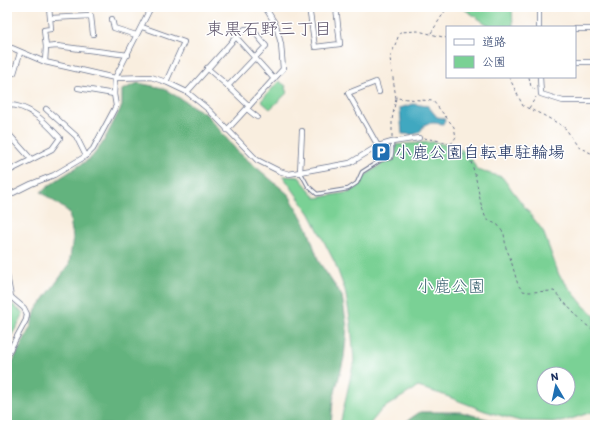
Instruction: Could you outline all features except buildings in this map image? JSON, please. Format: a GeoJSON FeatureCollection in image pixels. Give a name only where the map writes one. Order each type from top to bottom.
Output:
{"type":"FeatureCollection","features":[{"type":"Feature","properties":{"kind":"street"},"geometry":{"type":"LineString","coordinates":[[44,62],[46,47],[44,30],[51,29],[49,7]]}},
{"type":"Feature","properties":{"kind":"street"},"geometry":{"type":"LineString","coordinates":[[7,196],[54,174],[86,156],[93,149],[116,106],[114,94],[115,78],[151,7]]}},
{"type":"Feature","properties":{"kind":"street"},"geometry":{"type":"LineString","coordinates":[[227,130],[284,69],[281,44],[276,25],[264,7]]}},
{"type":"Feature","properties":{"kind":"street"},"geometry":{"type":"LineString","coordinates":[[310,7],[315,47],[340,44],[336,7]]}},
{"type":"Feature","properties":{"kind":"street"},"geometry":{"type":"LineString","coordinates":[[539,7],[539,26]]}},
{"type":"Feature","properties":{"kind":"street"},"geometry":{"type":"LineString","coordinates":[[51,18],[91,16],[93,34]]}},
{"type":"Feature","properties":{"kind":"street"},"geometry":{"type":"LineString","coordinates":[[112,19],[114,28],[136,35]]}},
{"type":"Feature","properties":{"kind":"street"},"geometry":{"type":"LineString","coordinates":[[142,27],[184,42],[166,82]]}},
{"type":"Feature","properties":{"kind":"street"},"geometry":{"type":"LineString","coordinates":[[187,92],[236,37],[245,29],[252,29],[266,46],[228,86]]}},
{"type":"Feature","properties":{"kind":"street"},"geometry":{"type":"LineString","coordinates":[[576,29],[595,29]]}},
{"type":"Feature","properties":{"kind":"street"},"geometry":{"type":"LineString","coordinates":[[236,37],[274,79]]}},
{"type":"Feature","properties":{"kind":"street"},"geometry":{"type":"LineString","coordinates":[[46,47],[57,46],[128,54]]}},
{"type":"Feature","properties":{"kind":"street"},"geometry":{"type":"LineString","coordinates":[[7,48],[12,48],[20,53],[44,62],[115,78],[151,77],[166,82],[187,92],[209,110],[257,160],[279,171],[290,174],[350,163],[378,146],[392,142],[419,138]]}},
{"type":"Feature","properties":{"kind":"street"},"geometry":{"type":"LineString","coordinates":[[7,72],[14,73],[20,53]]}},
{"type":"Feature","properties":{"kind":"street"},"geometry":{"type":"LineString","coordinates":[[576,62],[595,62]]}},
{"type":"Feature","properties":{"kind":"street"},"geometry":{"type":"LineString","coordinates":[[207,68],[228,86],[257,117]]}},
{"type":"Feature","properties":{"kind":"street"},"geometry":{"type":"LineString","coordinates":[[540,78],[541,94],[564,101],[595,101]]}},
{"type":"Feature","properties":{"kind":"street"},"geometry":{"type":"LineString","coordinates":[[378,146],[348,93],[376,82],[379,92]]}},
{"type":"Feature","properties":{"kind":"street"},"geometry":{"type":"LineString","coordinates":[[78,88],[114,94]]}},
{"type":"Feature","properties":{"kind":"street"},"geometry":{"type":"LineString","coordinates":[[7,105],[15,104],[42,119],[60,138],[52,149],[7,172]]}},
{"type":"Feature","properties":{"kind":"street"},"geometry":{"type":"LineString","coordinates":[[46,109],[76,136],[86,156]]}},
{"type":"Feature","properties":{"kind":"street"},"geometry":{"type":"LineString","coordinates":[[300,172],[302,131]]}},
{"type":"Feature","properties":{"kind":"street"},"geometry":{"type":"LineString","coordinates":[[7,132],[31,159]]}},
{"type":"Feature","properties":{"kind":"street"},"geometry":{"type":"LineString","coordinates":[[7,275],[11,297],[24,308],[27,314],[26,320],[7,355]]}},
{"type":"Feature","properties":{"kind":"lane"},"geometry":{"type":"LineString","coordinates":[[300,172],[308,186],[317,194],[348,189],[357,183],[362,172],[381,160],[390,158],[392,152],[392,142]]}},
{"type":"Feature","properties":{"kind":"path"},"geometry":{"type":"LineString","coordinates":[[430,34],[442,17],[446,7]]}},
{"type":"Feature","properties":{"kind":"path"},"geometry":{"type":"LineString","coordinates":[[392,142],[392,120],[396,98],[390,58],[398,34],[400,32],[418,31],[446,38]]}},
{"type":"Feature","properties":{"kind":"path"},"geometry":{"type":"LineString","coordinates":[[509,78],[523,106],[561,125],[566,129],[578,147],[595,155]]}},
{"type":"Feature","properties":{"kind":"path"},"geometry":{"type":"LineString","coordinates":[[529,78],[531,87],[541,94],[537,96],[529,109]]}},
{"type":"Feature","properties":{"kind":"path"},"geometry":{"type":"LineString","coordinates":[[396,98],[433,100],[454,127],[456,138],[451,144]]}},
{"type":"Feature","properties":{"kind":"path"},"geometry":{"type":"LineString","coordinates":[[419,138],[451,144],[471,162],[486,219],[498,225],[504,234],[506,248],[510,256],[518,285],[523,290],[529,292],[554,291],[582,322],[595,331]]}},
{"type":"Feature","properties":{"kind":"green space"},"geometry":{"type":"Polygon","coordinates":[[[461,7],[512,7],[513,26],[490,26],[461,7]]]}},
{"type":"Feature","properties":{"kind":"green space"},"geometry":{"type":"Polygon","coordinates":[[[279,81],[286,86],[285,88],[287,93],[270,109],[261,101],[279,81]]]}},
{"type":"Feature","properties":{"kind":"green space"},"geometry":{"type":"Polygon","coordinates":[[[138,83],[163,88],[207,115],[237,151],[289,195],[307,227],[319,262],[342,296],[347,327],[344,358],[333,400],[331,425],[7,425],[7,373],[31,326],[36,310],[69,265],[73,238],[69,212],[41,192],[91,158],[102,144],[122,106],[122,90],[138,83]]]}},
{"type":"Feature","properties":{"kind":"green space","name":"小鹿公園"},"geometry":{"type":"Polygon","coordinates":[[[433,142],[457,147],[469,155],[477,170],[502,177],[543,231],[559,275],[584,306],[595,316],[595,411],[562,422],[520,421],[485,411],[418,387],[382,409],[369,425],[340,425],[354,361],[351,324],[345,290],[335,263],[310,214],[283,176],[299,177],[316,198],[350,192],[358,187],[366,175],[383,163],[390,161],[396,154],[395,145],[433,142]]]}},
{"type":"Feature","properties":{"kind":"green space"},"geometry":{"type":"Polygon","coordinates":[[[7,300],[23,313],[22,318],[10,338],[7,336],[7,300]]]}},
{"type":"Feature","properties":{"kind":"green space"},"geometry":{"type":"Polygon","coordinates":[[[420,412],[461,412],[509,425],[401,425],[420,412]]]}},
{"type":"Feature","properties":{"kind":"water"},"geometry":{"type":"Polygon","coordinates":[[[413,104],[428,106],[437,117],[444,118],[445,121],[443,124],[426,124],[415,134],[402,134],[400,108],[413,104]]]}},
{"type":"Feature","properties":{"kind":"place","name":"小鹿公園自転車駐輪場"},"geometry":{"type":"Point","coordinates":[381,152]}},
{"type":"Feature","properties":{"kind":"district","name":"東黒石野三丁目"},"geometry":{"type":"Point","coordinates":[269,29]}}]}
